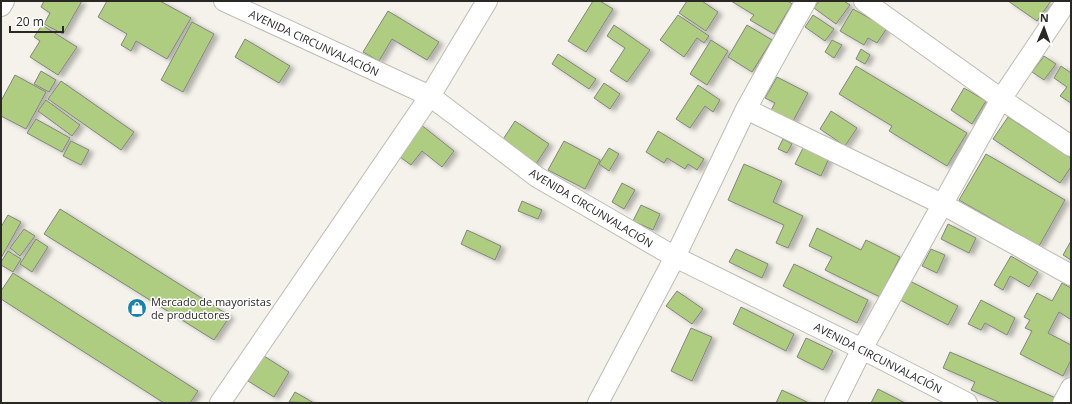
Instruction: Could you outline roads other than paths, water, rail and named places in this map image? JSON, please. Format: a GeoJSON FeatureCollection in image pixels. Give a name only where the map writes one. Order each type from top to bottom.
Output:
{"type":"FeatureCollection","features":[{"type":"Feature","properties":{"kind":"street"},"geometry":{"type":"LineString","coordinates":[[1,6],[4,1]]}},
{"type":"Feature","properties":{"kind":"street","name":"AVENIDA CIRCUNVALACIÓN"},"geometry":{"type":"LineString","coordinates":[[224,1],[259,8],[430,96],[537,177],[675,257],[862,348],[967,403]]}},
{"type":"Feature","properties":{"kind":"street"},"geometry":{"type":"LineString","coordinates":[[220,403],[430,96],[487,1]]}},
{"type":"Feature","properties":{"kind":"street"},"geometry":{"type":"LineString","coordinates":[[598,403],[675,257],[746,109],[806,1]]}},
{"type":"Feature","properties":{"kind":"street"},"geometry":{"type":"LineString","coordinates":[[864,1],[1001,99],[1071,146]]}},
{"type":"Feature","properties":{"kind":"street"},"geometry":{"type":"LineString","coordinates":[[835,403],[862,348],[1001,99],[1067,1]]}},
{"type":"Feature","properties":{"kind":"street"},"geometry":{"type":"LineString","coordinates":[[746,109],[942,204],[1071,275]]}},
{"type":"Feature","properties":{"kind":"street"},"geometry":{"type":"LineString","coordinates":[[1063,403],[1071,388]]}},
{"type":"Feature","properties":{"kind":"place","name":"Mercado de mayoristas de productores"},"geometry":{"type":"Point","coordinates":[137,308]}}]}
